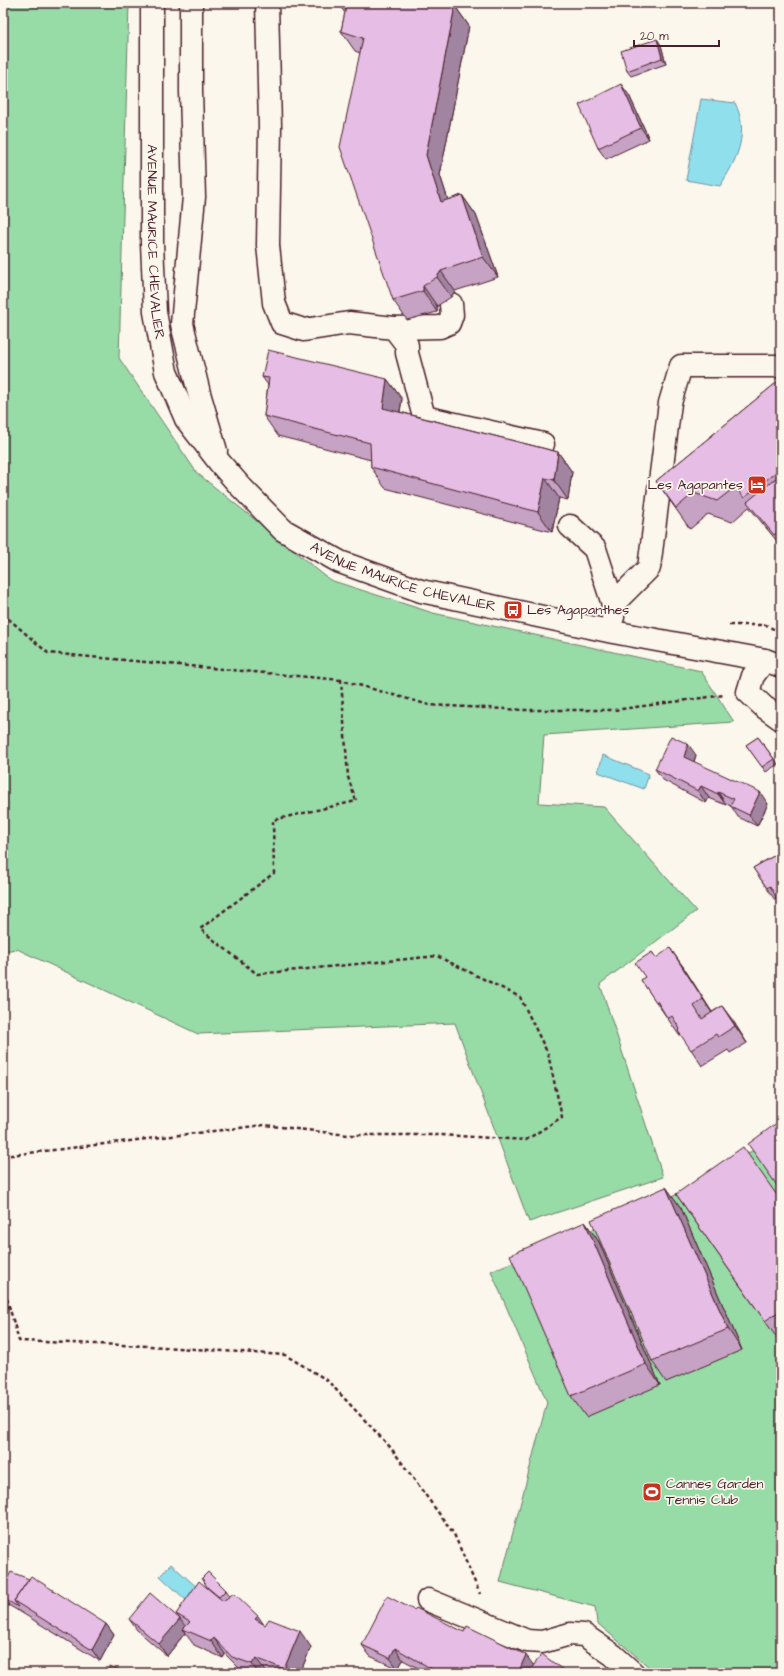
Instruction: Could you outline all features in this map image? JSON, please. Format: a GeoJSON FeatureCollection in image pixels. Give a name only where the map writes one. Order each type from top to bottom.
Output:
{"type":"FeatureCollection","features":[{"type":"Feature","properties":{"kind":"street","name":"AVENUE MAURICE CHEVALIER"},"geometry":{"type":"LineString","coordinates":[[152,3],[152,242],[155,312],[166,372],[186,420],[220,464],[283,530],[340,562],[421,591],[613,632],[773,663]]}},
{"type":"Feature","properties":{"kind":"street","name":"AVENUE MAURICE CHEVALIER"},"geometry":{"type":"LineString","coordinates":[[191,3],[191,91],[194,197],[182,324],[199,393],[220,464]]}},
{"type":"Feature","properties":{"kind":"street"},"geometry":{"type":"LineString","coordinates":[[267,3],[270,127],[268,245],[274,303],[282,323],[304,330],[349,322],[394,328],[440,327],[449,322],[452,315],[452,304]]}},
{"type":"Feature","properties":{"kind":"street"},"geometry":{"type":"LineString","coordinates":[[394,328],[407,345],[407,353],[424,417],[543,444]]}},
{"type":"Feature","properties":{"kind":"street"},"geometry":{"type":"LineString","coordinates":[[613,604],[649,568],[670,403],[681,366],[781,366]]}},
{"type":"Feature","properties":{"kind":"street"},"geometry":{"type":"LineString","coordinates":[[570,526],[595,549],[613,604],[613,632]]}},
{"type":"Feature","properties":{"kind":"street"},"geometry":{"type":"LineString","coordinates":[[773,663],[753,676],[748,692],[764,707],[781,719]]}},
{"type":"Feature","properties":{"kind":"street"},"geometry":{"type":"LineString","coordinates":[[428,1600],[528,1641],[542,1642],[570,1634],[584,1635],[613,1655],[633,1673]]}},
{"type":"Feature","properties":{"kind":"path"},"geometry":{"type":"LineString","coordinates":[[3,614],[48,653],[341,680],[429,705],[525,710],[614,710],[748,692]]}},
{"type":"Feature","properties":{"kind":"path"},"geometry":{"type":"LineString","coordinates":[[728,625],[766,625],[781,633]]}},
{"type":"Feature","properties":{"kind":"path"},"geometry":{"type":"LineString","coordinates":[[3,1156],[264,1125],[348,1135],[442,1135],[526,1140],[562,1117],[548,1054],[520,997],[437,956],[257,974],[200,929],[274,873],[273,820],[356,801],[348,777],[341,680]]}},
{"type":"Feature","properties":{"kind":"path"},"geometry":{"type":"LineString","coordinates":[[3,1285],[19,1341],[148,1346],[285,1355],[327,1380],[391,1448],[454,1534],[481,1595]]}},
{"type":"Feature","properties":{"kind":"green space"},"geometry":{"type":"Polygon","coordinates":[[[3,3],[129,3],[119,358],[197,473],[330,580],[433,613],[701,671],[734,722],[544,735],[539,803],[604,807],[696,911],[600,984],[663,1177],[529,1222],[455,1023],[198,1034],[17,949],[3,951],[3,3]]]}},
{"type":"Feature","properties":{"kind":"green space","name":"Cannes Garden Tennis Club"},"geometry":{"type":"Polygon","coordinates":[[[781,1134],[781,1673],[656,1673],[597,1623],[595,1607],[500,1582],[547,1402],[491,1271],[678,1194],[781,1134]]]}},
{"type":"Feature","properties":{"kind":"water"},"geometry":{"type":"Polygon","coordinates":[[[701,99],[735,103],[739,114],[741,125],[740,146],[732,166],[720,186],[686,180],[701,99]]]}},
{"type":"Feature","properties":{"kind":"water"},"geometry":{"type":"Polygon","coordinates":[[[603,755],[649,774],[644,789],[598,772],[603,755]]]}},
{"type":"Feature","properties":{"kind":"water"},"geometry":{"type":"Polygon","coordinates":[[[171,1564],[199,1589],[188,1602],[160,1576],[171,1564]]]}},
{"type":"Feature","properties":{"kind":"building"},"geometry":{"type":"Polygon","coordinates":[[[341,3],[445,3],[455,6],[426,155],[441,202],[462,195],[483,257],[441,271],[437,277],[423,286],[423,291],[393,300],[340,147],[363,38],[341,31],[346,7],[340,6],[341,3]]]}},
{"type":"Feature","properties":{"kind":"building"},"geometry":{"type":"Polygon","coordinates":[[[657,39],[662,58],[627,71],[621,51],[657,39]]]}},
{"type":"Feature","properties":{"kind":"building"},"geometry":{"type":"Polygon","coordinates":[[[621,84],[641,128],[598,148],[579,105],[621,84]]]}},
{"type":"Feature","properties":{"kind":"building"},"geometry":{"type":"Polygon","coordinates":[[[268,350],[387,379],[383,408],[558,452],[554,480],[545,478],[538,512],[371,467],[370,443],[264,416],[269,378],[262,377],[268,350]]]}},
{"type":"Feature","properties":{"kind":"building"},"geometry":{"type":"Polygon","coordinates":[[[781,379],[781,468],[744,498],[735,487],[717,501],[694,493],[676,508],[656,481],[781,379]]]}},
{"type":"Feature","properties":{"kind":"building"},"geometry":{"type":"Polygon","coordinates":[[[781,474],[781,530],[774,535],[747,502],[781,474]]]}},
{"type":"Feature","properties":{"kind":"building"},"geometry":{"type":"Polygon","coordinates":[[[671,736],[688,744],[684,757],[760,792],[749,815],[730,806],[734,799],[718,792],[718,794],[701,786],[698,791],[655,769],[671,736]]]}},
{"type":"Feature","properties":{"kind":"building"},"geometry":{"type":"Polygon","coordinates":[[[758,737],[774,759],[762,767],[746,745],[758,737]]]}},
{"type":"Feature","properties":{"kind":"building"},"geometry":{"type":"Polygon","coordinates":[[[781,846],[781,909],[776,902],[778,901],[770,886],[767,888],[753,868],[777,854],[775,851],[781,846]]]}},
{"type":"Feature","properties":{"kind":"building"},"geometry":{"type":"Polygon","coordinates":[[[670,948],[703,999],[694,1006],[702,1019],[722,1006],[735,1026],[718,1037],[716,1034],[691,1050],[678,1031],[680,1029],[672,1016],[668,1019],[657,1001],[656,1002],[641,980],[645,977],[635,963],[652,952],[656,958],[670,948]]]}},
{"type":"Feature","properties":{"kind":"building"},"geometry":{"type":"Polygon","coordinates":[[[781,1120],[781,1191],[748,1144],[781,1120]]]}},
{"type":"Feature","properties":{"kind":"building"},"geometry":{"type":"Polygon","coordinates":[[[743,1147],[781,1201],[781,1310],[765,1321],[676,1194],[743,1147]]]}},
{"type":"Feature","properties":{"kind":"building"},"geometry":{"type":"Polygon","coordinates":[[[666,1187],[728,1329],[652,1361],[591,1220],[666,1187]]]}},
{"type":"Feature","properties":{"kind":"building"},"geometry":{"type":"Polygon","coordinates":[[[585,1222],[646,1364],[571,1396],[510,1255],[585,1222]]]}},
{"type":"Feature","properties":{"kind":"building"},"geometry":{"type":"Polygon","coordinates":[[[11,1572],[29,1579],[14,1601],[18,1607],[3,1598],[3,1586],[11,1572]]]}},
{"type":"Feature","properties":{"kind":"building"},"geometry":{"type":"Polygon","coordinates":[[[208,1572],[226,1590],[219,1597],[207,1587],[202,1578],[208,1572]]]}},
{"type":"Feature","properties":{"kind":"building"},"geometry":{"type":"Polygon","coordinates":[[[31,1576],[106,1624],[92,1650],[14,1601],[31,1576]]]}},
{"type":"Feature","properties":{"kind":"building"},"geometry":{"type":"Polygon","coordinates":[[[199,1581],[223,1601],[234,1593],[258,1616],[255,1619],[265,1625],[269,1619],[300,1631],[284,1669],[256,1658],[252,1664],[232,1657],[214,1638],[211,1641],[183,1629],[190,1622],[176,1614],[199,1581]]]}},
{"type":"Feature","properties":{"kind":"building"},"geometry":{"type":"Polygon","coordinates":[[[150,1593],[180,1619],[159,1644],[129,1619],[150,1593]]]}},
{"type":"Feature","properties":{"kind":"building"},"geometry":{"type":"Polygon","coordinates":[[[387,1596],[414,1610],[416,1608],[464,1632],[467,1626],[526,1655],[518,1673],[484,1673],[479,1671],[478,1673],[431,1673],[432,1669],[395,1648],[390,1658],[362,1645],[387,1596]]]}},
{"type":"Feature","properties":{"kind":"building"},"geometry":{"type":"Polygon","coordinates":[[[542,1654],[567,1673],[528,1673],[542,1654]]]}},
{"type":"Feature","properties":{"kind":"building"},"geometry":{"type":"Polygon","coordinates":[[[110,1666],[127,1673],[107,1673],[110,1666]]]}},
{"type":"Feature","properties":{"kind":"place","name":"Les Agapantes"},"geometry":{"type":"Point","coordinates":[757,485]}},
{"type":"Feature","properties":{"kind":"place","name":"Les Agapanthes"},"geometry":{"type":"Point","coordinates":[513,610]}},
{"type":"Feature","properties":{"kind":"place","name":"Cannes Garden Tennis Club"},"geometry":{"type":"Point","coordinates":[652,1492]}}]}
